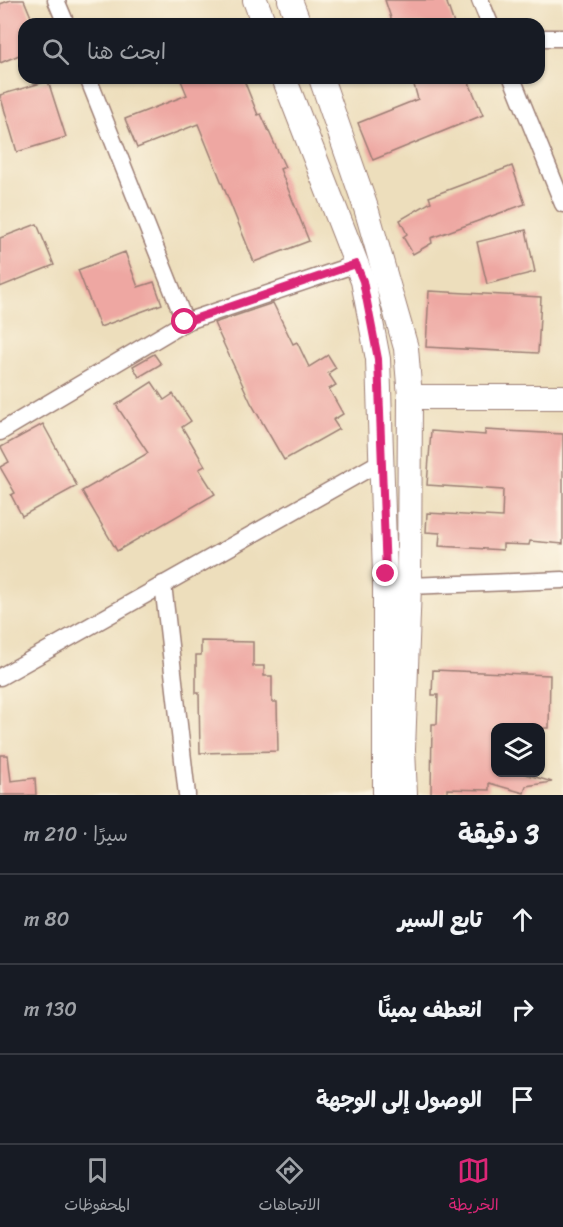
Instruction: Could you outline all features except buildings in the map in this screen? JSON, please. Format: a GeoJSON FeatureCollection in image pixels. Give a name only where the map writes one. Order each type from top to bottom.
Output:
{"type":"FeatureCollection","features":[{"type":"Feature","properties":{"kind":"street"},"geometry":{"type":"LineString","coordinates":[[56,0],[64,18]]}},
{"type":"Feature","properties":{"kind":"street"},"geometry":{"type":"LineString","coordinates":[[255,0],[262,18]]}},
{"type":"Feature","properties":{"kind":"street"},"geometry":{"type":"LineString","coordinates":[[290,0],[297,18]]}},
{"type":"Feature","properties":{"kind":"street"},"geometry":{"type":"LineString","coordinates":[[480,0],[488,18]]}},
{"type":"Feature","properties":{"kind":"street"},"geometry":{"type":"LineString","coordinates":[[545,38],[563,38]]}},
{"type":"Feature","properties":{"kind":"street"},"geometry":{"type":"LineString","coordinates":[[90,84],[185,322]]}},
{"type":"Feature","properties":{"kind":"street"},"geometry":{"type":"LineString","coordinates":[[286,84],[363,281],[378,359],[386,574],[385,795]]}},
{"type":"Feature","properties":{"kind":"street"},"geometry":{"type":"LineString","coordinates":[[323,84],[366,208],[406,348],[410,397],[409,586],[403,749],[405,795]]}},
{"type":"Feature","properties":{"kind":"street"},"geometry":{"type":"LineString","coordinates":[[514,84],[563,204]]}},
{"type":"Feature","properties":{"kind":"street"},"geometry":{"type":"LineString","coordinates":[[0,432],[185,322],[356,264]]}},
{"type":"Feature","properties":{"kind":"street"},"geometry":{"type":"LineString","coordinates":[[410,397],[563,397]]}},
{"type":"Feature","properties":{"kind":"street"},"geometry":{"type":"LineString","coordinates":[[0,677],[382,460]]}},
{"type":"Feature","properties":{"kind":"street"},"geometry":{"type":"LineString","coordinates":[[409,586],[563,580]]}},
{"type":"Feature","properties":{"kind":"street"},"geometry":{"type":"LineString","coordinates":[[163,584],[187,795]]}},
{"type":"Feature","properties":{"kind":"route"},"geometry":{"type":"LineString","coordinates":[[185,322],[356,264],[363,281],[378,359],[386,574]]}}]}
